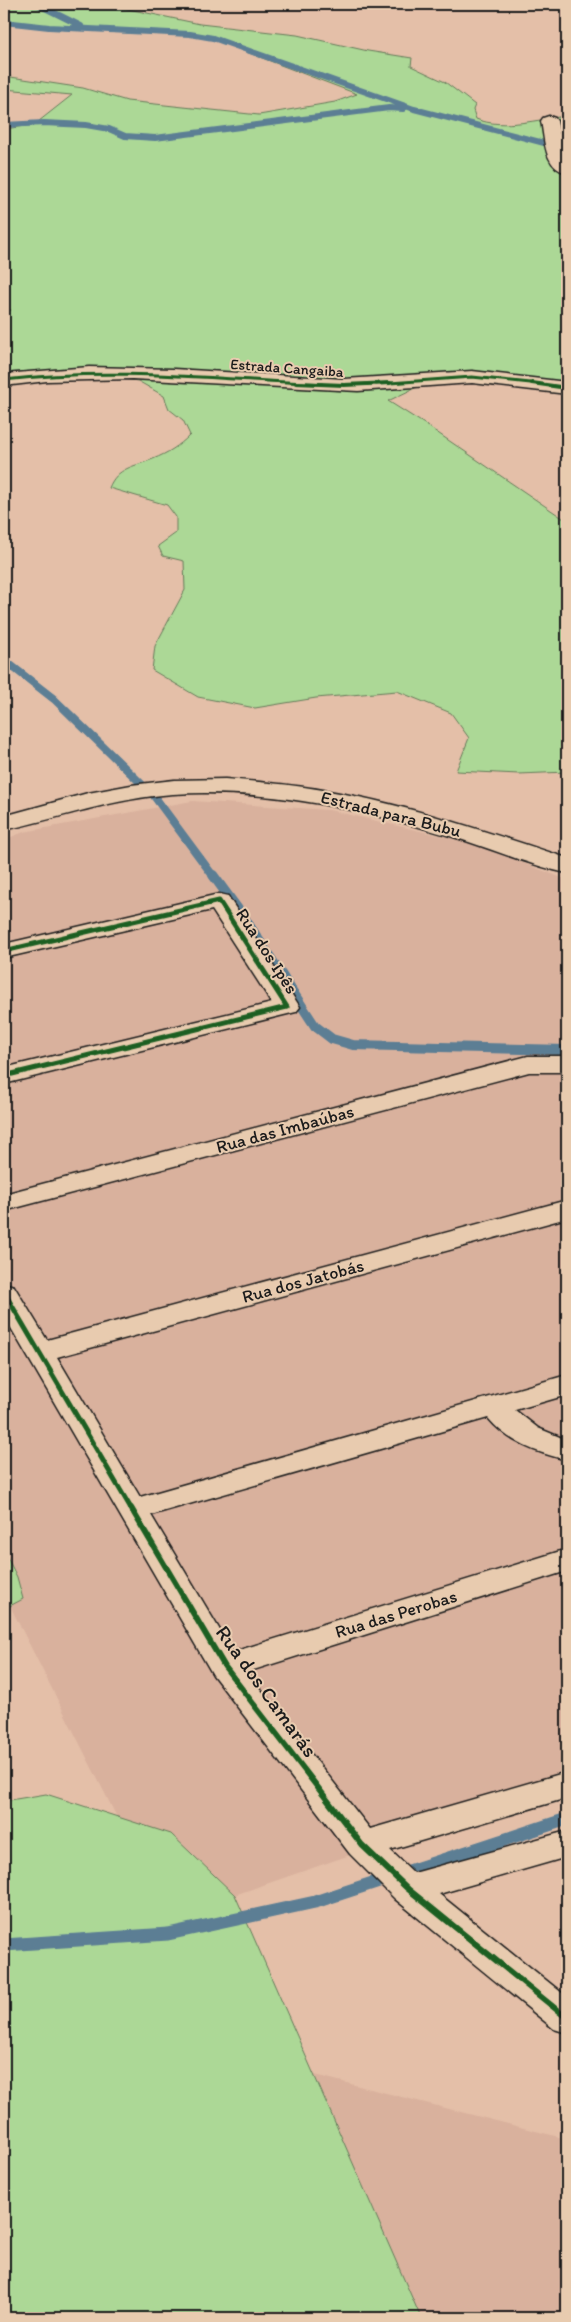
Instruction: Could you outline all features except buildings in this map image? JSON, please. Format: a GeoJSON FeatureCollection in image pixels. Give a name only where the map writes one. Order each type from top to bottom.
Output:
{"type":"FeatureCollection","features":[{"type":"Feature","properties":{"kind":"street"},"geometry":{"type":"LineString","coordinates":[[549,121],[557,160],[567,168]]}},
{"type":"Feature","properties":{"kind":"street","name":"Estrada Cangaiba"},"geometry":{"type":"LineString","coordinates":[[4,380],[58,374],[120,372],[345,385],[430,378],[486,377],[567,388]]}},
{"type":"Feature","properties":{"kind":"street","name":"Estrada para Bubu"},"geometry":{"type":"LineString","coordinates":[[4,823],[113,796],[174,787],[254,788],[346,800],[451,829],[567,866]]}},
{"type":"Feature","properties":{"kind":"street","name":"Rua dos Ipês"},"geometry":{"type":"LineString","coordinates":[[4,951],[219,900],[287,1007],[4,1076]]}},
{"type":"Feature","properties":{"kind":"street","name":"Rua das Imbaúbas"},"geometry":{"type":"LineString","coordinates":[[4,1203],[528,1064],[567,1064]]}},
{"type":"Feature","properties":{"kind":"street","name":"Rua dos Jatobás"},"geometry":{"type":"LineString","coordinates":[[39,1352],[567,1209]]}},
{"type":"Feature","properties":{"kind":"street","name":"Rua dos Camarás"},"geometry":{"type":"LineString","coordinates":[[4,1292],[225,1667],[362,1844],[408,1889],[567,2018]]}},
{"type":"Feature","properties":{"kind":"street"},"geometry":{"type":"LineString","coordinates":[[132,1510],[567,1385]]}},
{"type":"Feature","properties":{"kind":"street"},"geometry":{"type":"LineString","coordinates":[[495,1406],[508,1423],[542,1444],[567,1450]]}},
{"type":"Feature","properties":{"kind":"street","name":"Rua das Perobas"},"geometry":{"type":"LineString","coordinates":[[225,1667],[567,1560]]}},
{"type":"Feature","properties":{"kind":"street"},"geometry":{"type":"LineString","coordinates":[[362,1844],[567,1786]]}},
{"type":"Feature","properties":{"kind":"street"},"geometry":{"type":"LineString","coordinates":[[408,1889],[567,1844]]}},
{"type":"Feature","properties":{"kind":"shaded area"},"geometry":{"type":"Polygon","coordinates":[[[192,801],[329,810],[472,843],[567,880],[567,1780],[168,1918],[4,1594],[4,840],[24,832],[192,801]]]}},
{"type":"Feature","properties":{"kind":"shaded area"},"geometry":{"type":"Polygon","coordinates":[[[260,2061],[567,2139],[567,2318],[417,2318],[260,2061]]]}},
{"type":"Feature","properties":{"kind":"green space"},"geometry":{"type":"Polygon","coordinates":[[[4,4],[104,4],[200,24],[297,35],[368,51],[412,58],[411,66],[445,82],[475,105],[473,110],[476,119],[498,124],[509,124],[567,116],[567,395],[542,388],[490,383],[447,384],[419,386],[388,401],[567,521],[567,772],[519,774],[456,771],[469,738],[451,713],[397,691],[316,698],[255,708],[198,697],[152,670],[155,646],[185,590],[184,561],[163,556],[158,546],[176,533],[176,517],[167,505],[109,488],[112,481],[121,472],[164,454],[190,435],[183,420],[169,409],[164,396],[138,381],[95,375],[4,384],[4,314],[11,310],[4,309],[4,129],[34,125],[72,95],[4,89],[4,76],[83,88],[127,101],[259,115],[335,102],[357,94],[204,36],[4,23],[4,4]]]}},
{"type":"Feature","properties":{"kind":"green space"},"geometry":{"type":"Polygon","coordinates":[[[4,1551],[17,1577],[23,1599],[4,1609],[4,1551]]]}},
{"type":"Feature","properties":{"kind":"green space"},"geometry":{"type":"Polygon","coordinates":[[[46,1794],[171,1834],[235,1895],[421,2318],[4,2318],[4,1801],[46,1794]]]}},
{"type":"Feature","properties":{"kind":"waterway"},"geometry":{"type":"LineString","coordinates":[[37,4],[81,26]]}},
{"type":"Feature","properties":{"kind":"waterway"},"geometry":{"type":"LineString","coordinates":[[4,22],[49,27],[190,34],[213,38],[414,109],[567,149]]}},
{"type":"Feature","properties":{"kind":"waterway"},"geometry":{"type":"LineString","coordinates":[[4,125],[44,123],[86,125],[109,129],[125,136],[155,138],[389,108],[403,109]]}},
{"type":"Feature","properties":{"kind":"waterway"},"geometry":{"type":"LineString","coordinates":[[4,660],[54,699],[154,796],[214,877]]}},
{"type":"Feature","properties":{"kind":"waterway"},"geometry":{"type":"LineString","coordinates":[[213,875],[245,919],[315,1026],[332,1039],[353,1045],[567,1050]]}},
{"type":"Feature","properties":{"kind":"waterway"},"geometry":{"type":"LineString","coordinates":[[4,1945],[168,1934],[315,1902],[567,1819]]}},
{"type":"Feature","properties":{"kind":"cycle path"},"geometry":{"type":"LineString","coordinates":[[4,380],[47,375],[132,373],[358,385],[472,377],[513,380],[567,388]]}},
{"type":"Feature","properties":{"kind":"cycle path"},"geometry":{"type":"LineString","coordinates":[[4,951],[219,901],[287,1007],[4,1076]]}},
{"type":"Feature","properties":{"kind":"cycle path"},"geometry":{"type":"LineString","coordinates":[[4,1292],[225,1667],[362,1845],[408,1889],[567,2018]]}}]}
